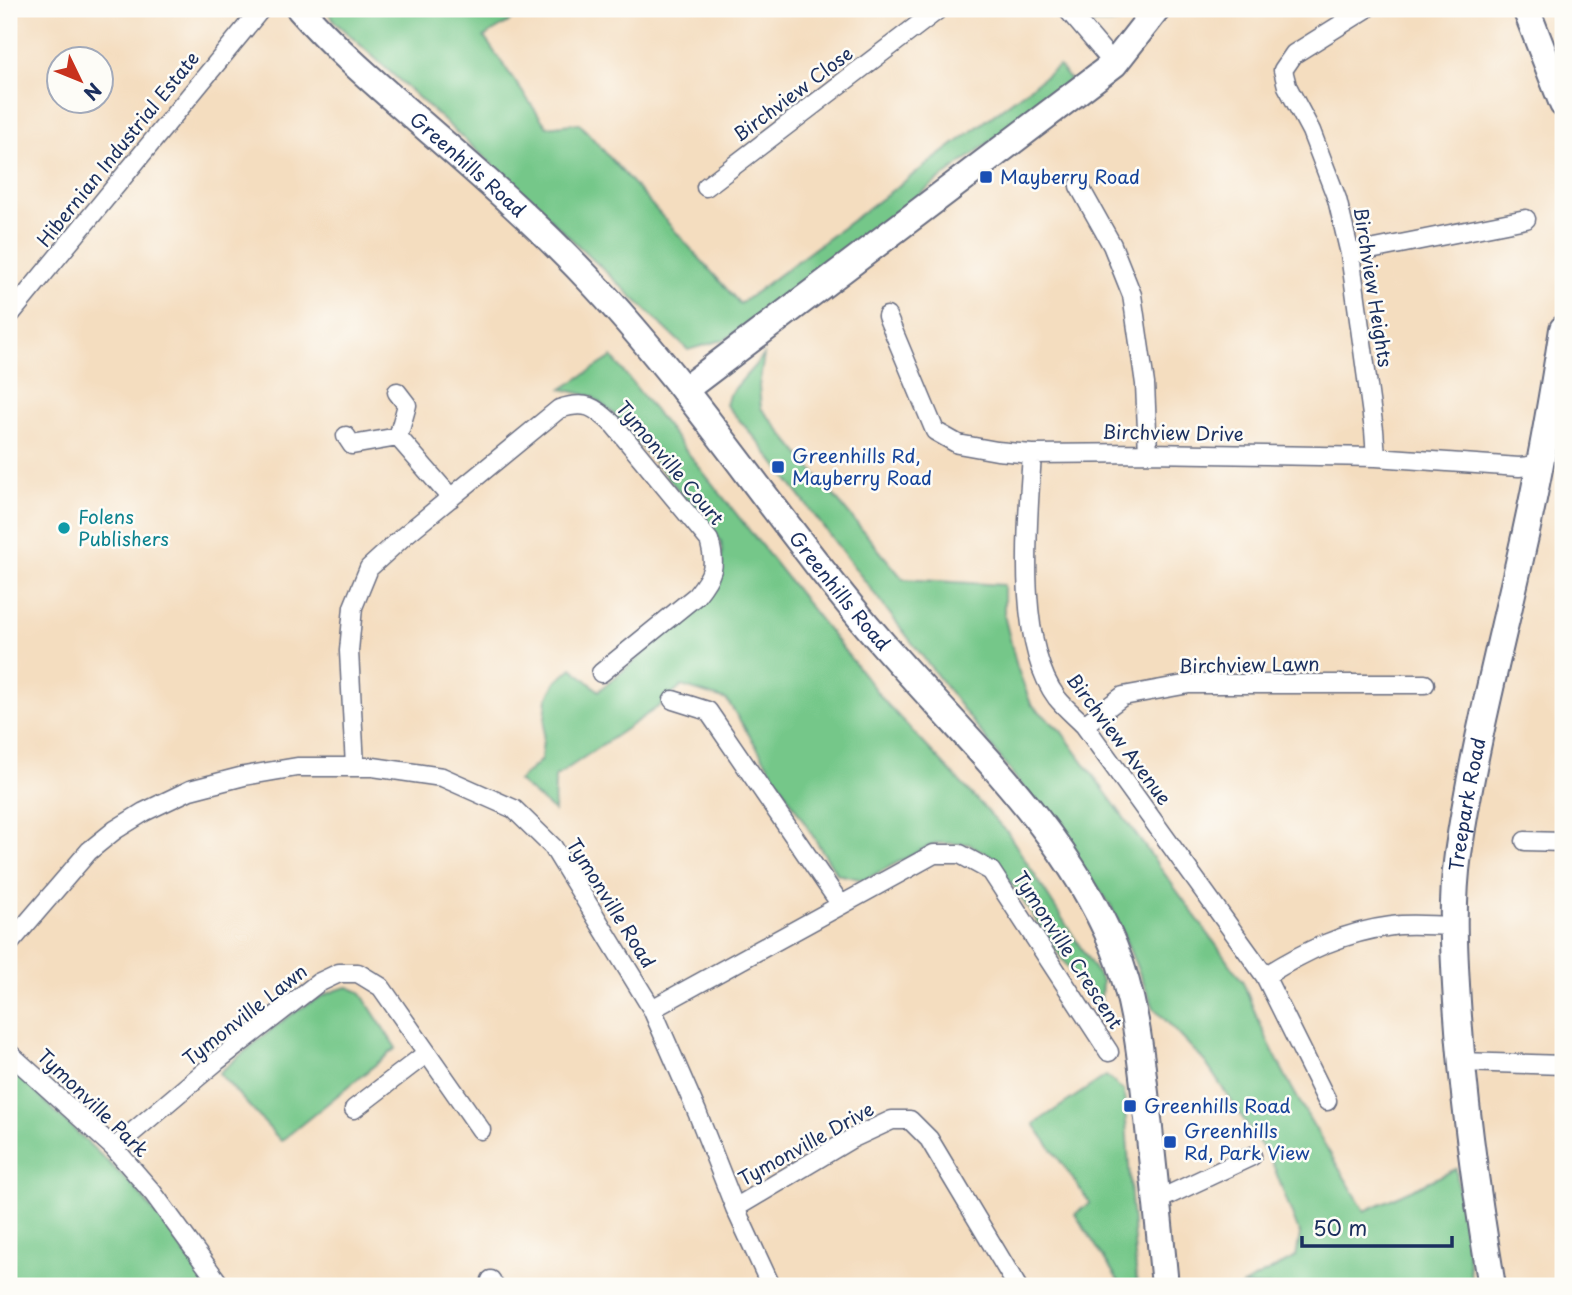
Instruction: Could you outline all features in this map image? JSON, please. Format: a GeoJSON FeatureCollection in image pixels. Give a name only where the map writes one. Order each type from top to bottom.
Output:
{"type":"FeatureCollection","features":[{"type":"Feature","properties":{"kind":"street","name":"Hibernian Industrial Estate"},"geometry":{"type":"LineString","coordinates":[[9,316],[261,9]]}},
{"type":"Feature","properties":{"kind":"street","name":"Greenhills Road"},"geometry":{"type":"LineString","coordinates":[[300,9],[348,58],[495,187],[587,276],[684,390],[794,535],[872,631],[1020,799],[1071,864],[1114,948],[1130,997],[1140,1044],[1165,1286]]}},
{"type":"Feature","properties":{"kind":"street","name":"Birchview Close"},"geometry":{"type":"LineString","coordinates":[[705,187],[939,9]]}},
{"type":"Feature","properties":{"kind":"street"},"geometry":{"type":"LineString","coordinates":[[1067,9],[1114,64]]}},
{"type":"Feature","properties":{"kind":"street"},"geometry":{"type":"LineString","coordinates":[[684,390],[1114,64],[1157,9]]}},
{"type":"Feature","properties":{"kind":"street","name":"Birchview Heights"},"geometry":{"type":"LineString","coordinates":[[1366,9],[1294,54],[1283,69],[1287,86],[1311,131],[1337,199],[1350,254],[1376,457]]}},
{"type":"Feature","properties":{"kind":"street"},"geometry":{"type":"LineString","coordinates":[[1526,9],[1563,104]]}},
{"type":"Feature","properties":{"kind":"street"},"geometry":{"type":"LineString","coordinates":[[1079,186],[1112,245],[1132,295],[1145,384],[1148,453]]}},
{"type":"Feature","properties":{"kind":"street"},"geometry":{"type":"LineString","coordinates":[[1350,254],[1526,219]]}},
{"type":"Feature","properties":{"kind":"street","name":"Birchview Drive"},"geometry":{"type":"LineString","coordinates":[[887,316],[935,431],[958,444],[1032,454],[1376,457],[1519,467],[1539,465]]}},
{"type":"Feature","properties":{"kind":"street","name":"Treepark Road"},"geometry":{"type":"LineString","coordinates":[[1492,1286],[1475,1183],[1461,1062],[1453,926],[1458,854],[1484,709],[1519,563],[1553,398],[1563,329]]}},
{"type":"Feature","properties":{"kind":"street"},"geometry":{"type":"LineString","coordinates":[[397,392],[407,405],[398,437]]}},
{"type":"Feature","properties":{"kind":"street","name":"Tymonville Court"},"geometry":{"type":"LineString","coordinates":[[355,767],[349,665],[353,607],[369,568],[559,409],[578,403],[596,409],[614,425],[709,540],[715,560],[708,581],[696,596],[601,673]]}},
{"type":"Feature","properties":{"kind":"street"},"geometry":{"type":"LineString","coordinates":[[346,436],[352,445],[398,437]]}},
{"type":"Feature","properties":{"kind":"street"},"geometry":{"type":"LineString","coordinates":[[398,437],[451,498]]}},
{"type":"Feature","properties":{"kind":"street","name":"Birchview Avenue"},"geometry":{"type":"LineString","coordinates":[[1032,454],[1028,519],[1028,613],[1042,669],[1057,697],[1084,725],[1265,976],[1328,1101]]}},
{"type":"Feature","properties":{"kind":"street","name":"Birchview Lawn"},"geometry":{"type":"LineString","coordinates":[[1084,725],[1123,696],[1189,684],[1426,684]]}},
{"type":"Feature","properties":{"kind":"street"},"geometry":{"type":"LineString","coordinates":[[673,700],[708,711],[841,905]]}},
{"type":"Feature","properties":{"kind":"street","name":"Tymonville Road"},"geometry":{"type":"LineString","coordinates":[[9,944],[89,851],[144,812],[190,790],[244,776],[297,767],[355,767],[442,777],[514,809],[553,847],[652,1009],[698,1112],[735,1208],[771,1286]]}},
{"type":"Feature","properties":{"kind":"street"},"geometry":{"type":"LineString","coordinates":[[1525,841],[1563,842]]}},
{"type":"Feature","properties":{"kind":"street","name":"Tymonville Crescent"},"geometry":{"type":"LineString","coordinates":[[652,1009],[934,853],[960,854],[992,871],[1109,1052]]}},
{"type":"Feature","properties":{"kind":"street"},"geometry":{"type":"LineString","coordinates":[[1265,976],[1305,951],[1346,937],[1393,926],[1453,926]]}},
{"type":"Feature","properties":{"kind":"street","name":"Tymonville Lawn"},"geometry":{"type":"LineString","coordinates":[[114,1148],[218,1061],[318,983],[339,973],[358,973],[381,987],[481,1130]]}},
{"type":"Feature","properties":{"kind":"street","name":"Tymonville Park"},"geometry":{"type":"LineString","coordinates":[[9,1053],[114,1148],[153,1193],[221,1286]]}},
{"type":"Feature","properties":{"kind":"street"},"geometry":{"type":"LineString","coordinates":[[354,1109],[427,1053]]}},
{"type":"Feature","properties":{"kind":"street"},"geometry":{"type":"LineString","coordinates":[[1461,1062],[1563,1065]]}},
{"type":"Feature","properties":{"kind":"street","name":"Tymonville Drive"},"geometry":{"type":"LineString","coordinates":[[735,1208],[850,1139],[892,1120],[910,1120],[929,1139],[1017,1286]]}},
{"type":"Feature","properties":{"kind":"street"},"geometry":{"type":"LineString","coordinates":[[1156,1201],[1252,1156]]}},
{"type":"Feature","properties":{"kind":"green space"},"geometry":{"type":"Polygon","coordinates":[[[326,9],[509,9],[515,18],[484,37],[547,127],[579,123],[740,304],[1059,66],[1071,81],[726,339],[688,350],[506,177],[335,22],[326,9]]]}},
{"type":"Feature","properties":{"kind":"green space"},"geometry":{"type":"Polygon","coordinates":[[[1102,9],[1136,9],[1122,21],[1093,24],[1102,9]]]}},
{"type":"Feature","properties":{"kind":"green space"},"geometry":{"type":"Polygon","coordinates":[[[764,355],[759,386],[761,408],[903,579],[1004,585],[1004,615],[1017,667],[1031,704],[1061,731],[1243,982],[1283,1071],[1365,1211],[1456,1169],[1472,1286],[1241,1286],[1296,1257],[1300,1235],[1272,1162],[1205,1062],[1154,1008],[1111,906],[756,439],[726,405],[729,395],[764,355]]]}},
{"type":"Feature","properties":{"kind":"green space"},"geometry":{"type":"Polygon","coordinates":[[[612,357],[886,703],[1008,833],[1102,981],[1100,1015],[994,858],[969,844],[935,843],[864,880],[837,874],[727,700],[682,686],[658,707],[555,777],[554,811],[518,781],[541,760],[547,698],[556,682],[572,668],[599,691],[708,599],[720,572],[721,541],[613,413],[591,396],[562,389],[612,357]]]}},
{"type":"Feature","properties":{"kind":"green space"},"geometry":{"type":"Polygon","coordinates":[[[348,987],[360,992],[396,1048],[281,1141],[219,1073],[297,1011],[331,992],[348,987]]]}},
{"type":"Feature","properties":{"kind":"green space"},"geometry":{"type":"Polygon","coordinates":[[[9,1067],[134,1187],[208,1286],[9,1286],[9,1067]]]}},
{"type":"Feature","properties":{"kind":"green space"},"geometry":{"type":"Polygon","coordinates":[[[1106,1076],[1124,1091],[1137,1286],[1122,1286],[1075,1214],[1090,1203],[1034,1124],[1106,1076]]]}},
{"type":"Feature","properties":{"kind":"place","name":"Mayberry Road"},"geometry":{"type":"Point","coordinates":[986,177]}},
{"type":"Feature","properties":{"kind":"place","name":"Greenhills Rd, Mayberry Road"},"geometry":{"type":"Point","coordinates":[778,467]}},
{"type":"Feature","properties":{"kind":"place","name":"Folens Publishers"},"geometry":{"type":"Point","coordinates":[64,528]}},
{"type":"Feature","properties":{"kind":"place","name":"Greenhills Road"},"geometry":{"type":"Point","coordinates":[1130,1106]}},
{"type":"Feature","properties":{"kind":"place","name":"Greenhills Rd, Park View"},"geometry":{"type":"Point","coordinates":[1170,1142]}}]}
